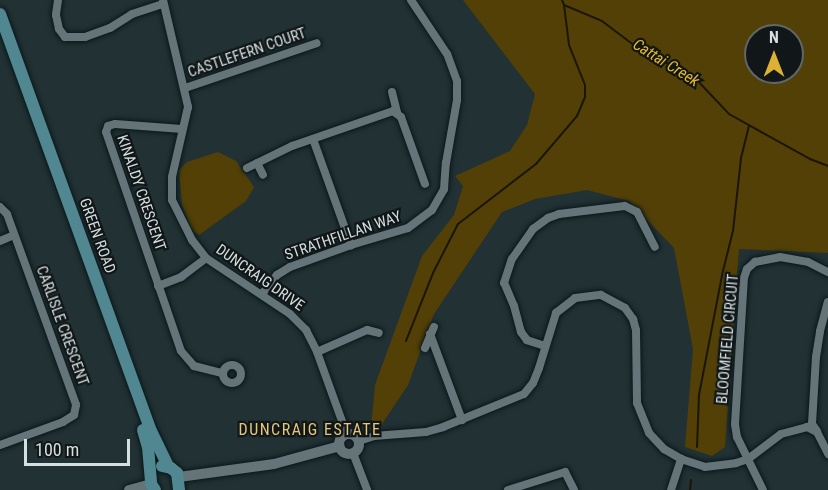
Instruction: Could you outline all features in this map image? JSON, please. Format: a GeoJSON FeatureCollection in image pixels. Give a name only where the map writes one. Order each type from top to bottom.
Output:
{"type":"FeatureCollection","features":[{"type":"Feature","properties":{"kind":"main road","name":"GREEN ROAD"},"geometry":{"type":"LineString","coordinates":[[0,14],[147,420],[168,466]]}},
{"type":"Feature","properties":{"kind":"main road","name":"GREEN ROAD"},"geometry":{"type":"LineString","coordinates":[[0,37],[144,434],[153,483]]}},
{"type":"Feature","properties":{"kind":"main road"},"geometry":{"type":"LineString","coordinates":[[153,483],[159,467],[168,466],[175,470],[178,485]]}},
{"type":"Feature","properties":{"kind":"street"},"geometry":{"type":"LineString","coordinates":[[58,0],[57,22],[64,37],[85,37],[110,28],[132,14],[163,2]]}},
{"type":"Feature","properties":{"kind":"street","name":"STRATHFILLAN WAY"},"geometry":{"type":"LineString","coordinates":[[405,0],[443,58],[457,100]]}},
{"type":"Feature","properties":{"kind":"street","name":"STRATHFILLAN WAY"},"geometry":{"type":"LineString","coordinates":[[262,294],[284,271],[351,245],[408,228],[432,210],[444,189],[457,100],[455,71],[411,0]]}},
{"type":"Feature","properties":{"kind":"street","name":"DUNCRAIG DRIVE"},"geometry":{"type":"LineString","coordinates":[[163,2],[188,107],[172,177],[172,200],[192,240],[207,258],[262,294],[299,322],[311,338],[347,435]]}},
{"type":"Feature","properties":{"kind":"street","name":"CASTLEFERN COURT"},"geometry":{"type":"LineString","coordinates":[[185,88],[317,43]]}},
{"type":"Feature","properties":{"kind":"street"},"geometry":{"type":"LineString","coordinates":[[392,92],[397,112],[401,117],[425,184]]}},
{"type":"Feature","properties":{"kind":"street"},"geometry":{"type":"LineString","coordinates":[[247,168],[313,139],[389,112],[397,112]]}},
{"type":"Feature","properties":{"kind":"street","name":"KINALDY CRESCENT"},"geometry":{"type":"LineString","coordinates":[[158,286],[106,132],[108,126],[115,124],[182,129]]}},
{"type":"Feature","properties":{"kind":"street"},"geometry":{"type":"LineString","coordinates":[[313,139],[351,245]]}},
{"type":"Feature","properties":{"kind":"street"},"geometry":{"type":"LineString","coordinates":[[257,163],[263,176]]}},
{"type":"Feature","properties":{"kind":"street"},"geometry":{"type":"LineString","coordinates":[[545,346],[527,340],[521,332],[514,306],[504,283],[512,259],[533,229],[548,218],[559,214],[625,206],[637,212],[655,247]]}},
{"type":"Feature","properties":{"kind":"street","name":"CARLISLE CRESCENT"},"geometry":{"type":"LineString","coordinates":[[0,207],[7,214],[76,405],[74,415],[63,422],[0,445]]}},
{"type":"Feature","properties":{"kind":"street"},"geometry":{"type":"LineString","coordinates":[[0,241],[14,236]]}},
{"type":"Feature","properties":{"kind":"street","name":"BLOOMFIELD CIRCUIT"},"geometry":{"type":"LineString","coordinates":[[747,459],[736,437],[735,424],[737,358],[747,269],[755,262],[780,257],[808,262],[828,272]]}},
{"type":"Feature","properties":{"kind":"street"},"geometry":{"type":"LineString","coordinates":[[207,258],[181,277],[158,286],[183,356],[198,368],[223,373]]}},
{"type":"Feature","properties":{"kind":"street"},"geometry":{"type":"LineString","coordinates":[[358,441],[374,436],[426,432],[462,420],[524,394],[533,383],[556,313],[575,297],[601,295],[625,308],[636,330],[635,387],[642,418],[649,433],[664,448],[681,459],[705,467],[736,464],[790,430],[807,427],[817,432]]}},
{"type":"Feature","properties":{"kind":"street"},"geometry":{"type":"LineString","coordinates":[[828,302],[816,357],[812,424],[828,454]]}},
{"type":"Feature","properties":{"kind":"street"},"geometry":{"type":"LineString","coordinates":[[317,352],[367,330],[379,333]]}},
{"type":"Feature","properties":{"kind":"street"},"geometry":{"type":"LineString","coordinates":[[425,348],[432,331],[462,420]]}},
{"type":"Feature","properties":{"kind":"street"},"geometry":{"type":"LineString","coordinates":[[347,435],[355,436],[359,446],[353,453],[347,453],[340,446],[341,439],[347,435]]}},
{"type":"Feature","properties":{"kind":"street"},"geometry":{"type":"LineString","coordinates":[[178,485],[274,464],[340,446]]}},
{"type":"Feature","properties":{"kind":"street"},"geometry":{"type":"LineString","coordinates":[[353,453],[367,490]]}},
{"type":"Feature","properties":{"kind":"street"},"geometry":{"type":"LineString","coordinates":[[671,490],[681,459]]}},
{"type":"Feature","properties":{"kind":"street"},"geometry":{"type":"LineString","coordinates":[[747,459],[763,490]]}},
{"type":"Feature","properties":{"kind":"street"},"geometry":{"type":"LineString","coordinates":[[508,490],[565,472],[574,490]]}},
{"type":"Feature","properties":{"kind":"street"},"geometry":{"type":"LineString","coordinates":[[129,490],[153,483]]}},
{"type":"Feature","properties":{"kind":"shaded area"},"geometry":{"type":"Polygon","coordinates":[[[463,0],[828,0],[828,253],[739,249],[725,447],[712,456],[685,447],[693,349],[674,248],[629,201],[587,190],[535,199],[502,212],[434,314],[408,385],[380,427],[371,427],[375,385],[422,256],[454,215],[463,186],[455,176],[510,151],[527,125],[535,94],[463,0]]]}},
{"type":"Feature","properties":{"kind":"shaded area"},"geometry":{"type":"Polygon","coordinates":[[[218,152],[236,161],[254,187],[246,201],[199,235],[191,229],[182,204],[179,170],[187,162],[218,152]]]}},
{"type":"Feature","properties":{"kind":"waterway","name":"Cattai Creek"},"geometry":{"type":"LineString","coordinates":[[562,0],[564,5],[602,21],[635,46],[696,79],[729,114],[810,159],[828,166]]}},
{"type":"Feature","properties":{"kind":"waterway"},"geometry":{"type":"LineString","coordinates":[[406,341],[433,273],[458,224],[536,164],[577,116],[585,97],[585,85],[569,45],[564,5]]}},
{"type":"Feature","properties":{"kind":"waterway"},"geometry":{"type":"LineString","coordinates":[[697,447],[699,395],[722,275],[733,231],[741,158],[749,126]]}},
{"type":"Feature","properties":{"kind":"waterway"},"geometry":{"type":"LineString","coordinates":[[690,490],[691,480]]}},
{"type":"Feature","properties":{"kind":"district","name":"DUNCRAIG ESTATE"},"geometry":{"type":"Point","coordinates":[310,430]}}]}
